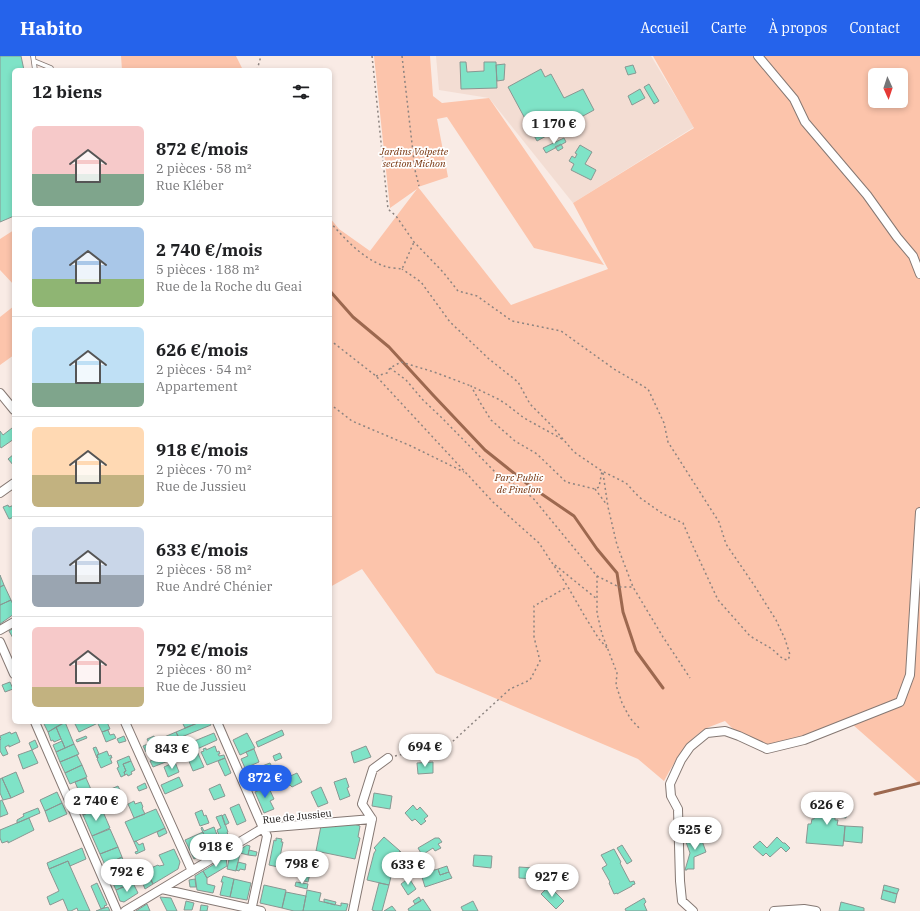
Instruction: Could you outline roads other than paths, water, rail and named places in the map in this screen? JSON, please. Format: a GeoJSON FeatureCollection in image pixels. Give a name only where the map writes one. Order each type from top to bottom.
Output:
{"type":"FeatureCollection","features":[{"type":"Feature","properties":{"kind":"street"},"geometry":{"type":"LineString","coordinates":[[758,56],[794,100],[805,122],[867,195],[897,237],[913,256],[920,274]]}},
{"type":"Feature","properties":{"kind":"street"},"geometry":{"type":"LineString","coordinates":[[0,393],[12,408]]}},
{"type":"Feature","properties":{"kind":"street"},"geometry":{"type":"LineString","coordinates":[[0,493],[12,484]]}},
{"type":"Feature","properties":{"kind":"street"},"geometry":{"type":"LineString","coordinates":[[693,911],[682,900],[678,809],[672,796],[670,784],[681,760],[690,747],[707,733],[725,731],[767,749],[804,740],[900,702],[910,675],[920,512]]}},
{"type":"Feature","properties":{"kind":"street"},"geometry":{"type":"LineString","coordinates":[[0,630],[12,623]]}},
{"type":"Feature","properties":{"kind":"street"},"geometry":{"type":"LineString","coordinates":[[0,642],[12,669]]}},
{"type":"Feature","properties":{"kind":"street"},"geometry":{"type":"LineString","coordinates":[[36,724],[117,911]]}},
{"type":"Feature","properties":{"kind":"street"},"geometry":{"type":"LineString","coordinates":[[126,724],[192,871]]}},
{"type":"Feature","properties":{"kind":"street"},"geometry":{"type":"LineString","coordinates":[[218,724],[267,836],[251,910]]}},
{"type":"Feature","properties":{"kind":"street"},"geometry":{"type":"LineString","coordinates":[[353,911],[372,819],[362,804],[373,768],[388,758]]}},
{"type":"Feature","properties":{"kind":"street","name":"Rue de Jussieu"},"geometry":{"type":"LineString","coordinates":[[124,911],[263,828],[372,819]]}},
{"type":"Feature","properties":{"kind":"street"},"geometry":{"type":"LineString","coordinates":[[162,889],[261,911]]}},
{"type":"Feature","properties":{"kind":"street"},"geometry":{"type":"LineString","coordinates":[[774,911],[804,909],[816,911]]}},
{"type":"Feature","properties":{"kind":"lane"},"geometry":{"type":"LineString","coordinates":[[33,58],[35,68]]}},
{"type":"Feature","properties":{"kind":"lane"},"geometry":{"type":"LineString","coordinates":[[33,58],[50,68]]}},
{"type":"Feature","properties":{"kind":"waterway"},"geometry":{"type":"LineString","coordinates":[[332,293],[353,317],[389,347],[485,450],[530,486],[574,516],[597,549],[617,573],[623,612],[636,651],[663,688]]}},
{"type":"Feature","properties":{"kind":"waterway"},"geometry":{"type":"LineString","coordinates":[[875,794],[920,783]]}},
{"type":"Feature","properties":{"kind":"park label","name":"Jardins Volpette section Michon"},"geometry":{"type":"Point","coordinates":[414,156]}},
{"type":"Feature","properties":{"kind":"park label","name":"Parc Public de Pinelon"},"geometry":{"type":"Point","coordinates":[519,482]}}]}
